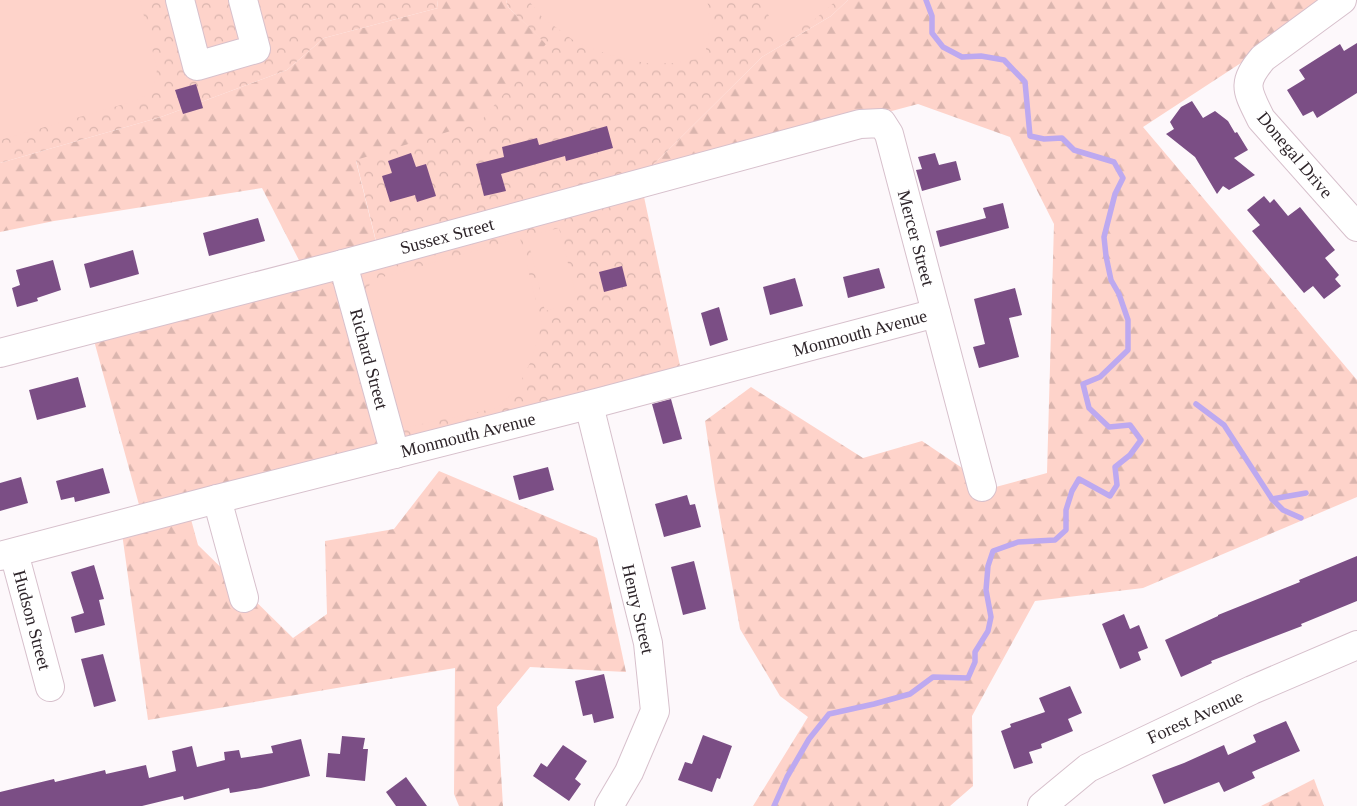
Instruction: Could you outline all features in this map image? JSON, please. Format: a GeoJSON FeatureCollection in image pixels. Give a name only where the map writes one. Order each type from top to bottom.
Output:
{"type":"FeatureCollection","features":[{"type":"Feature","properties":{"kind":"street"},"geometry":{"type":"LineString","coordinates":[[180,0],[197,66],[256,49],[242,0]]}},
{"type":"Feature","properties":{"kind":"street","name":"Donegal Drive"},"geometry":{"type":"LineString","coordinates":[[1342,0],[1263,58],[1253,70],[1247,84],[1250,98],[1261,119],[1357,227]]}},
{"type":"Feature","properties":{"kind":"street","name":"Sussex Street"},"geometry":{"type":"LineString","coordinates":[[0,353],[343,264],[860,124],[882,123],[889,134]]}},
{"type":"Feature","properties":{"kind":"street","name":"Mercer Street"},"geometry":{"type":"LineString","coordinates":[[889,134],[982,487]]}},
{"type":"Feature","properties":{"kind":"street","name":"Richard Street"},"geometry":{"type":"LineString","coordinates":[[343,264],[395,454]]}},
{"type":"Feature","properties":{"kind":"street","name":"Monmouth Avenue"},"geometry":{"type":"LineString","coordinates":[[7,554],[589,405],[936,313]]}},
{"type":"Feature","properties":{"kind":"street","name":"Henry Street"},"geometry":{"type":"LineString","coordinates":[[589,405],[648,643],[655,711],[628,772],[609,806]]}},
{"type":"Feature","properties":{"kind":"street"},"geometry":{"type":"LineString","coordinates":[[217,499],[244,598]]}},
{"type":"Feature","properties":{"kind":"street","name":"Hudson Street"},"geometry":{"type":"LineString","coordinates":[[7,554],[50,688]]}},
{"type":"Feature","properties":{"kind":"street","name":"Forest Avenue"},"geometry":{"type":"LineString","coordinates":[[1042,806],[1088,768],[1252,690],[1357,645]]}},
{"type":"Feature","properties":{"kind":"green space"},"geometry":{"type":"Polygon","coordinates":[[[0,0],[437,0],[438,8],[324,38],[287,70],[161,117],[0,163],[0,0]]]}},
{"type":"Feature","properties":{"kind":"green space"},"geometry":{"type":"Polygon","coordinates":[[[0,0],[140,0],[157,69],[153,87],[147,94],[131,102],[0,140],[0,0]]]}},
{"type":"Feature","properties":{"kind":"green space"},"geometry":{"type":"Polygon","coordinates":[[[437,0],[506,0],[508,7],[547,44],[480,123],[356,161],[377,246],[387,450],[186,501],[198,545],[293,638],[327,614],[325,541],[394,529],[439,471],[597,538],[626,672],[530,667],[497,707],[503,806],[459,806],[454,794],[455,668],[148,720],[120,519],[141,512],[90,326],[304,270],[262,188],[54,221],[0,232],[0,163],[161,117],[287,70],[324,38],[438,8],[437,0]]]}},
{"type":"Feature","properties":{"kind":"green space"},"geometry":{"type":"Polygon","coordinates":[[[506,0],[848,0],[831,16],[762,57],[640,178],[682,375],[387,450],[336,256],[377,245],[356,160],[480,122],[546,44],[508,7],[506,0]]]}},
{"type":"Feature","properties":{"kind":"green space"},"geometry":{"type":"Polygon","coordinates":[[[528,0],[707,0],[714,33],[703,35],[708,57],[675,63],[645,63],[610,55],[577,43],[542,17],[528,0]]]}},
{"type":"Feature","properties":{"kind":"green space"},"geometry":{"type":"Polygon","coordinates":[[[761,0],[837,0],[814,20],[780,38],[761,0]]]}},
{"type":"Feature","properties":{"kind":"green space"},"geometry":{"type":"Polygon","coordinates":[[[848,0],[1326,0],[1307,20],[1143,127],[1357,380],[1357,497],[1143,588],[1035,601],[972,716],[973,786],[950,806],[753,806],[808,717],[780,696],[740,629],[705,421],[751,387],[863,458],[922,441],[992,488],[1047,473],[1054,224],[1010,137],[918,104],[640,178],[762,57],[831,16],[848,0]]]}},
{"type":"Feature","properties":{"kind":"green space"},"geometry":{"type":"Polygon","coordinates":[[[559,228],[578,303],[545,311],[527,236],[559,228]]]}},
{"type":"Feature","properties":{"kind":"green space"},"geometry":{"type":"Polygon","coordinates":[[[520,238],[542,324],[532,359],[517,389],[497,408],[403,428],[364,296],[372,280],[520,238]]]}},
{"type":"Feature","properties":{"kind":"green space"},"geometry":{"type":"Polygon","coordinates":[[[1314,779],[1324,806],[1261,806],[1314,779]]]}},
{"type":"Feature","properties":{"kind":"building"},"geometry":{"type":"Polygon","coordinates":[[[1357,43],[1357,93],[1317,118],[1313,111],[1303,116],[1287,90],[1305,79],[1299,70],[1340,44],[1344,51],[1357,43]]]}},
{"type":"Feature","properties":{"kind":"building"},"geometry":{"type":"Polygon","coordinates":[[[196,84],[203,108],[183,114],[175,90],[196,84]]]}},
{"type":"Feature","properties":{"kind":"building"},"geometry":{"type":"Polygon","coordinates":[[[1192,101],[1203,118],[1215,111],[1228,121],[1248,150],[1234,158],[1255,175],[1229,190],[1223,186],[1217,194],[1195,157],[1166,134],[1174,129],[1170,122],[1181,107],[1192,101]]]}},
{"type":"Feature","properties":{"kind":"building"},"geometry":{"type":"Polygon","coordinates":[[[607,126],[613,148],[566,161],[565,156],[501,174],[506,191],[484,196],[476,164],[504,157],[502,147],[537,138],[539,145],[607,126]]]}},
{"type":"Feature","properties":{"kind":"building"},"geometry":{"type":"Polygon","coordinates":[[[411,153],[416,167],[426,164],[436,196],[417,202],[415,195],[390,202],[382,176],[392,173],[388,161],[411,153]]]}},
{"type":"Feature","properties":{"kind":"building"},"geometry":{"type":"Polygon","coordinates":[[[935,153],[939,165],[956,161],[961,180],[922,191],[916,170],[922,169],[918,157],[935,153]]]}},
{"type":"Feature","properties":{"kind":"building"},"geometry":{"type":"Polygon","coordinates":[[[1264,196],[1270,203],[1274,199],[1288,216],[1300,207],[1335,250],[1325,258],[1339,275],[1335,279],[1341,286],[1324,299],[1313,286],[1304,293],[1252,231],[1260,225],[1247,210],[1264,196]]]}},
{"type":"Feature","properties":{"kind":"building"},"geometry":{"type":"Polygon","coordinates":[[[1003,203],[1009,228],[940,247],[936,231],[986,218],[983,208],[1003,203]]]}},
{"type":"Feature","properties":{"kind":"building"},"geometry":{"type":"Polygon","coordinates":[[[258,218],[265,241],[209,256],[203,233],[258,218]]]}},
{"type":"Feature","properties":{"kind":"building"},"geometry":{"type":"Polygon","coordinates":[[[133,250],[139,274],[90,288],[84,264],[133,250]]]}},
{"type":"Feature","properties":{"kind":"building"},"geometry":{"type":"Polygon","coordinates":[[[53,260],[61,290],[37,298],[38,301],[17,307],[12,288],[20,285],[16,270],[53,260]]]}},
{"type":"Feature","properties":{"kind":"building"},"geometry":{"type":"Polygon","coordinates":[[[622,266],[627,286],[604,292],[599,272],[622,266]]]}},
{"type":"Feature","properties":{"kind":"building"},"geometry":{"type":"Polygon","coordinates":[[[879,268],[885,288],[848,298],[843,277],[879,268]]]}},
{"type":"Feature","properties":{"kind":"building"},"geometry":{"type":"Polygon","coordinates":[[[795,278],[803,306],[770,315],[763,287],[795,278]]]}},
{"type":"Feature","properties":{"kind":"building"},"geometry":{"type":"Polygon","coordinates":[[[1015,288],[1022,315],[1009,318],[1019,357],[979,368],[973,347],[985,344],[974,299],[1015,288]]]}},
{"type":"Feature","properties":{"kind":"building"},"geometry":{"type":"Polygon","coordinates":[[[719,307],[728,340],[710,346],[701,313],[719,307]]]}},
{"type":"Feature","properties":{"kind":"building"},"geometry":{"type":"Polygon","coordinates":[[[78,377],[86,407],[37,420],[29,390],[78,377]]]}},
{"type":"Feature","properties":{"kind":"building"},"geometry":{"type":"Polygon","coordinates":[[[671,399],[682,439],[663,444],[652,404],[671,399]]]}},
{"type":"Feature","properties":{"kind":"building"},"geometry":{"type":"Polygon","coordinates":[[[548,467],[554,490],[519,500],[513,476],[548,467]]]}},
{"type":"Feature","properties":{"kind":"building"},"geometry":{"type":"Polygon","coordinates":[[[103,468],[110,493],[75,502],[74,497],[61,500],[56,481],[103,468]]]}},
{"type":"Feature","properties":{"kind":"building"},"geometry":{"type":"Polygon","coordinates":[[[21,477],[28,503],[0,511],[0,483],[21,477]]]}},
{"type":"Feature","properties":{"kind":"building"},"geometry":{"type":"Polygon","coordinates":[[[687,495],[690,505],[695,504],[701,527],[664,537],[655,504],[687,495]]]}},
{"type":"Feature","properties":{"kind":"building"},"geometry":{"type":"Polygon","coordinates":[[[1357,556],[1357,601],[1301,624],[1302,626],[1211,661],[1212,663],[1181,677],[1165,640],[1218,615],[1300,582],[1299,580],[1357,556]]]}},
{"type":"Feature","properties":{"kind":"building"},"geometry":{"type":"Polygon","coordinates":[[[694,561],[706,609],[683,615],[671,567],[694,561]]]}},
{"type":"Feature","properties":{"kind":"building"},"geometry":{"type":"Polygon","coordinates":[[[94,565],[104,599],[99,600],[105,625],[75,633],[71,617],[84,613],[71,572],[94,565]]]}},
{"type":"Feature","properties":{"kind":"building"},"geometry":{"type":"Polygon","coordinates":[[[1124,614],[1130,629],[1139,625],[1148,648],[1138,652],[1141,660],[1120,669],[1102,624],[1124,614]]]}},
{"type":"Feature","properties":{"kind":"building"},"geometry":{"type":"Polygon","coordinates":[[[103,654],[116,701],[94,707],[81,659],[103,654]]]}},
{"type":"Feature","properties":{"kind":"building"},"geometry":{"type":"Polygon","coordinates":[[[604,674],[614,718],[594,723],[592,714],[583,716],[575,681],[604,674]]]}},
{"type":"Feature","properties":{"kind":"building"},"geometry":{"type":"Polygon","coordinates":[[[1070,686],[1082,713],[1068,719],[1073,731],[1041,744],[1042,748],[1029,752],[1033,763],[1014,769],[1001,731],[1011,727],[1010,724],[1045,712],[1039,698],[1070,686]]]}},
{"type":"Feature","properties":{"kind":"building"},"geometry":{"type":"Polygon","coordinates":[[[1286,721],[1300,751],[1252,772],[1255,778],[1224,792],[1219,782],[1164,804],[1152,775],[1224,745],[1228,755],[1256,742],[1253,735],[1286,721]]]}},
{"type":"Feature","properties":{"kind":"building"},"geometry":{"type":"Polygon","coordinates":[[[703,735],[732,746],[720,779],[717,778],[712,792],[678,780],[685,762],[692,764],[703,735]]]}},
{"type":"Feature","properties":{"kind":"building"},"geometry":{"type":"Polygon","coordinates":[[[342,736],[365,738],[363,749],[368,749],[365,781],[326,777],[328,753],[340,754],[342,736]]]}},
{"type":"Feature","properties":{"kind":"building"},"geometry":{"type":"Polygon","coordinates":[[[301,739],[310,776],[261,788],[230,793],[229,788],[184,800],[183,796],[142,806],[0,806],[0,792],[54,779],[55,782],[105,770],[106,774],[146,765],[149,778],[176,771],[172,751],[192,746],[197,767],[225,760],[224,752],[239,750],[241,758],[273,753],[271,746],[301,739]]]}},
{"type":"Feature","properties":{"kind":"building"},"geometry":{"type":"Polygon","coordinates":[[[563,745],[587,761],[575,779],[581,784],[569,801],[533,776],[541,763],[547,767],[563,745]]]}},
{"type":"Feature","properties":{"kind":"building"},"geometry":{"type":"Polygon","coordinates":[[[406,777],[427,806],[396,806],[386,792],[406,777]]]}},
{"type":"Feature","properties":{"kind":"waterway"},"geometry":{"type":"LineString","coordinates":[[774,806],[787,777],[809,739],[829,714],[910,694],[933,677],[968,678],[975,662],[975,652],[988,631],[991,617],[986,590],[988,566],[993,551],[1018,542],[1055,540],[1066,530],[1066,510],[1072,491],[1079,479],[1110,496],[1117,485],[1115,467],[1130,455],[1141,440],[1130,425],[1109,427],[1089,408],[1083,384],[1100,377],[1128,350],[1128,320],[1119,294],[1111,280],[1104,237],[1115,194],[1123,178],[1114,162],[1074,150],[1062,138],[1044,139],[1030,136],[1025,82],[1004,60],[981,56],[962,57],[943,47],[932,33],[932,16],[926,0]]}},
{"type":"Feature","properties":{"kind":"waterway"},"geometry":{"type":"LineString","coordinates":[[1196,404],[1224,425],[1272,499],[1283,510],[1301,518]]}},
{"type":"Feature","properties":{"kind":"waterway"},"geometry":{"type":"LineString","coordinates":[[1272,499],[1306,493]]}}]}
